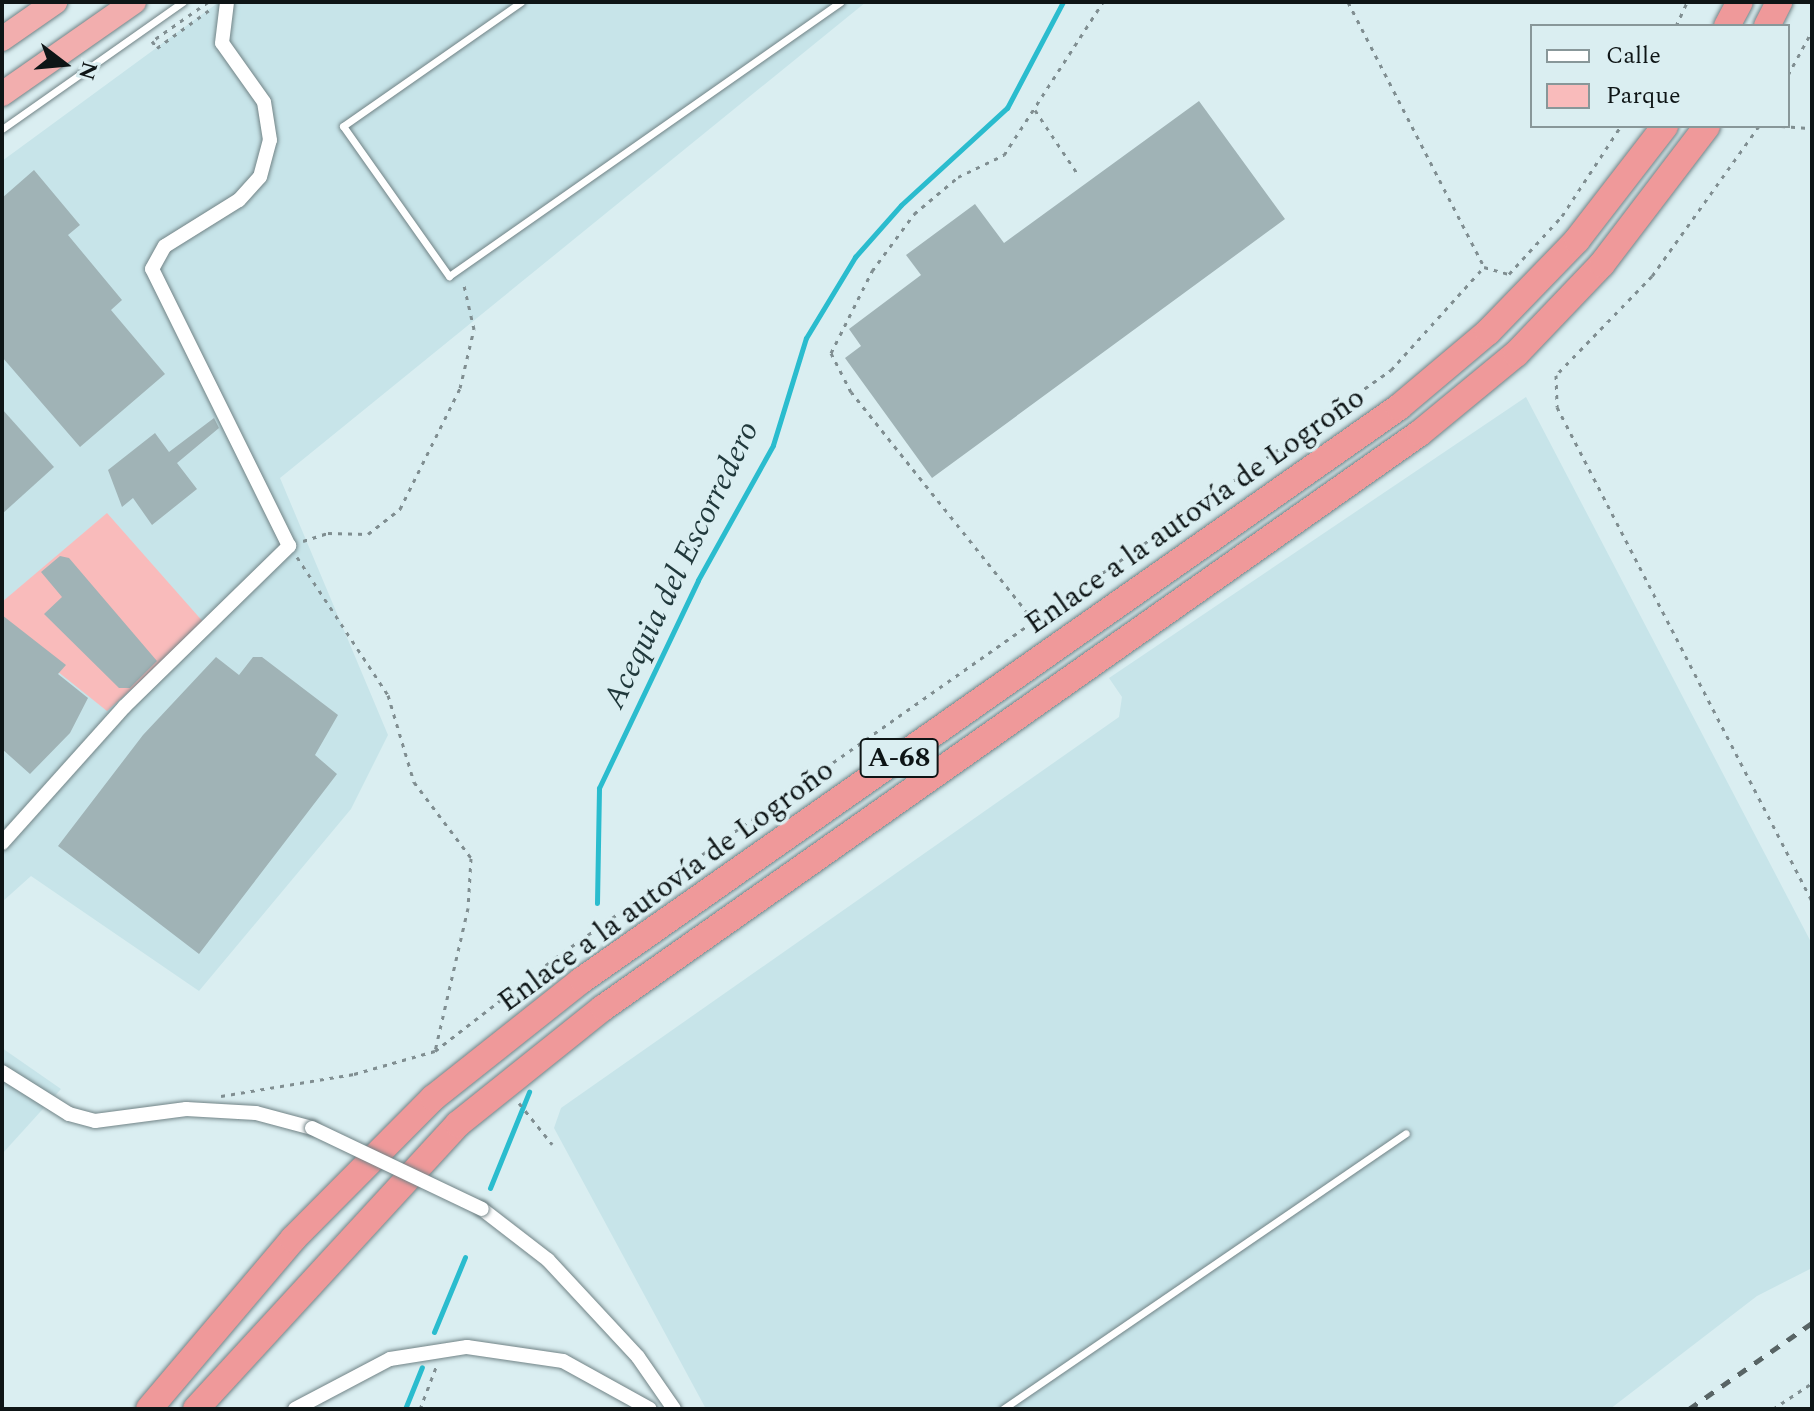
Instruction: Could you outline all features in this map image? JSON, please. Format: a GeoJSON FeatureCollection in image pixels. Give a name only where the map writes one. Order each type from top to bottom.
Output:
{"type":"FeatureCollection","features":[{"type":"Feature","properties":{"kind":"highway"},"geometry":{"type":"LineString","coordinates":[[2,39],[55,2]]}},
{"type":"Feature","properties":{"kind":"highway"},"geometry":{"type":"LineString","coordinates":[[2,94],[134,2]]}},
{"type":"Feature","properties":{"kind":"highway"},"geometry":{"type":"LineString","coordinates":[[1728,24],[1740,2]]}},
{"type":"Feature","properties":{"kind":"highway"},"geometry":{"type":"LineString","coordinates":[[1768,24],[1779,2]]}},
{"type":"Feature","properties":{"kind":"highway","name":"Enlace a la autovía de Logroño"},"geometry":{"type":"LineString","coordinates":[[196,1409],[274,1317],[458,1124],[661,946],[1399,407],[1488,332],[1577,240],[1663,128]]}},
{"type":"Feature","properties":{"kind":"highway","name":"Enlace a la autovía de Logroño"},"geometry":{"type":"LineString","coordinates":[[149,1409],[293,1239],[433,1098],[1420,433],[1516,354],[1602,264],[1705,128]]}},
{"type":"Feature","properties":{"kind":"highway"},"geometry":{"type":"LineString","coordinates":[[215,1409],[274,1317]]}},
{"type":"Feature","properties":{"kind":"highway"},"geometry":{"type":"LineString","coordinates":[[134,1409],[169,1385]]}},
{"type":"Feature","properties":{"kind":"street"},"geometry":{"type":"LineString","coordinates":[[2,843],[124,707],[289,546],[152,269],[165,246],[239,200],[260,177],[270,140],[264,102],[222,43],[221,4]]}},
{"type":"Feature","properties":{"kind":"street"},"geometry":{"type":"LineString","coordinates":[[2,1072],[69,1114],[95,1121],[186,1109],[256,1113],[312,1128],[482,1209],[548,1260],[638,1357],[674,1409]]}},
{"type":"Feature","properties":{"kind":"street"},"geometry":{"type":"LineString","coordinates":[[295,1409],[365,1368],[442,1348],[563,1361],[650,1409]]}},
{"type":"Feature","properties":{"kind":"lane"},"geometry":{"type":"LineString","coordinates":[[2,129],[183,2]]}},
{"type":"Feature","properties":{"kind":"lane"},"geometry":{"type":"LineString","coordinates":[[521,2],[343,126],[449,276],[841,2]]}},
{"type":"Feature","properties":{"kind":"lane"},"geometry":{"type":"LineString","coordinates":[[1003,1409],[1406,1133]]}},
{"type":"Feature","properties":{"kind":"path"},"geometry":{"type":"LineString","coordinates":[[208,2],[152,41],[157,48],[221,4]]}},
{"type":"Feature","properties":{"kind":"path"},"geometry":{"type":"LineString","coordinates":[[1034,621],[851,392],[831,353],[872,271],[914,214],[958,177],[1004,155],[1103,2]]}},
{"type":"Feature","properties":{"kind":"path"},"geometry":{"type":"LineString","coordinates":[[1348,2],[1484,267],[1509,274],[1562,216],[1620,128]]}},
{"type":"Feature","properties":{"kind":"path"},"geometry":{"type":"LineString","coordinates":[[1677,24],[1687,2]]}},
{"type":"Feature","properties":{"kind":"path"},"geometry":{"type":"LineString","coordinates":[[1790,71],[1812,31]]}},
{"type":"Feature","properties":{"kind":"path"},"geometry":{"type":"LineString","coordinates":[[1035,110],[1077,173]]}},
{"type":"Feature","properties":{"kind":"path"},"geometry":{"type":"LineString","coordinates":[[1790,127],[1812,128]]}},
{"type":"Feature","properties":{"kind":"path"},"geometry":{"type":"LineString","coordinates":[[1758,128],[1652,276],[1556,375],[1557,407],[1812,901]]}},
{"type":"Feature","properties":{"kind":"path"},"geometry":{"type":"LineString","coordinates":[[186,1109],[231,1093],[354,1074],[435,1051],[1034,621],[1391,370],[1484,267]]}},
{"type":"Feature","properties":{"kind":"path"},"geometry":{"type":"LineString","coordinates":[[435,1051],[468,908],[471,858],[414,782],[388,695],[289,546],[328,533],[368,534],[400,509],[460,388],[474,329],[460,268]]}},
{"type":"Feature","properties":{"kind":"path"},"geometry":{"type":"LineString","coordinates":[[518,1102],[552,1144]]}},
{"type":"Feature","properties":{"kind":"path"},"geometry":{"type":"LineString","coordinates":[[420,1409],[442,1348]]}},
{"type":"Feature","properties":{"kind":"path"},"geometry":{"type":"LineString","coordinates":[[1773,1409],[1812,1383]]}},
{"type":"Feature","properties":{"kind":"shaded area"},"geometry":{"type":"Polygon","coordinates":[[[219,2],[866,2],[280,478],[388,735],[351,809],[199,991],[31,876],[2,902],[2,161],[219,2]]]}},
{"type":"Feature","properties":{"kind":"shaded area"},"geometry":{"type":"Polygon","coordinates":[[[1526,397],[1812,944],[1812,1268],[1757,1296],[1610,1409],[706,1409],[554,1128],[561,1108],[1119,717],[1122,697],[1109,678],[1526,397]]]}},
{"type":"Feature","properties":{"kind":"shaded area"},"geometry":{"type":"Polygon","coordinates":[[[2,1048],[61,1089],[2,1154],[2,1048]]]}},
{"type":"Feature","properties":{"kind":"green space"},"geometry":{"type":"Polygon","coordinates":[[[107,513],[205,624],[107,711],[2,627],[2,602],[107,513]]]}},
{"type":"Feature","properties":{"kind":"building"},"geometry":{"type":"Polygon","coordinates":[[[1199,101],[1285,219],[932,478],[845,358],[861,346],[849,329],[921,275],[906,255],[975,204],[1004,243],[1199,101]]]}},
{"type":"Feature","properties":{"kind":"building"},"geometry":{"type":"Polygon","coordinates":[[[34,170],[80,225],[68,235],[122,300],[111,310],[165,374],[80,447],[2,357],[2,198],[34,170]]]}},
{"type":"Feature","properties":{"kind":"building"},"geometry":{"type":"Polygon","coordinates":[[[2,409],[54,467],[2,514],[2,409]]]}},
{"type":"Feature","properties":{"kind":"building"},"geometry":{"type":"Polygon","coordinates":[[[214,418],[219,428],[177,463],[197,489],[152,525],[133,498],[122,507],[108,470],[155,433],[169,452],[214,418]]]}},
{"type":"Feature","properties":{"kind":"building"},"geometry":{"type":"Polygon","coordinates":[[[60,556],[69,558],[157,661],[130,688],[119,688],[44,614],[62,597],[41,572],[60,556]]]}},
{"type":"Feature","properties":{"kind":"building"},"geometry":{"type":"Polygon","coordinates":[[[2,615],[66,665],[58,674],[88,698],[70,733],[30,774],[2,749],[2,615]]]}},
{"type":"Feature","properties":{"kind":"building"},"geometry":{"type":"Polygon","coordinates":[[[216,657],[239,675],[253,657],[262,657],[338,715],[315,755],[337,774],[199,954],[58,846],[143,735],[216,657]]]}},
{"type":"Feature","properties":{"kind":"waterway","name":"Acequia del Escorredero"},"geometry":{"type":"LineString","coordinates":[[597,903],[599,788],[698,580],[773,445],[806,338],[855,257],[901,205],[1007,108],[1063,2]]}},
{"type":"Feature","properties":{"kind":"waterway","name":"Acequia del Escorredero"},"geometry":{"type":"LineString","coordinates":[[490,1188],[529,1092]]}},
{"type":"Feature","properties":{"kind":"waterway","name":"Acequia del Escorredero"},"geometry":{"type":"LineString","coordinates":[[434,1332],[465,1257]]}},
{"type":"Feature","properties":{"kind":"waterway","name":"Acequia del Escorredero"},"geometry":{"type":"LineString","coordinates":[[405,1409],[422,1367]]}},
{"type":"Feature","properties":{"kind":"railway"},"geometry":{"type":"LineString","coordinates":[[1689,1409],[1812,1323]]}}]}
